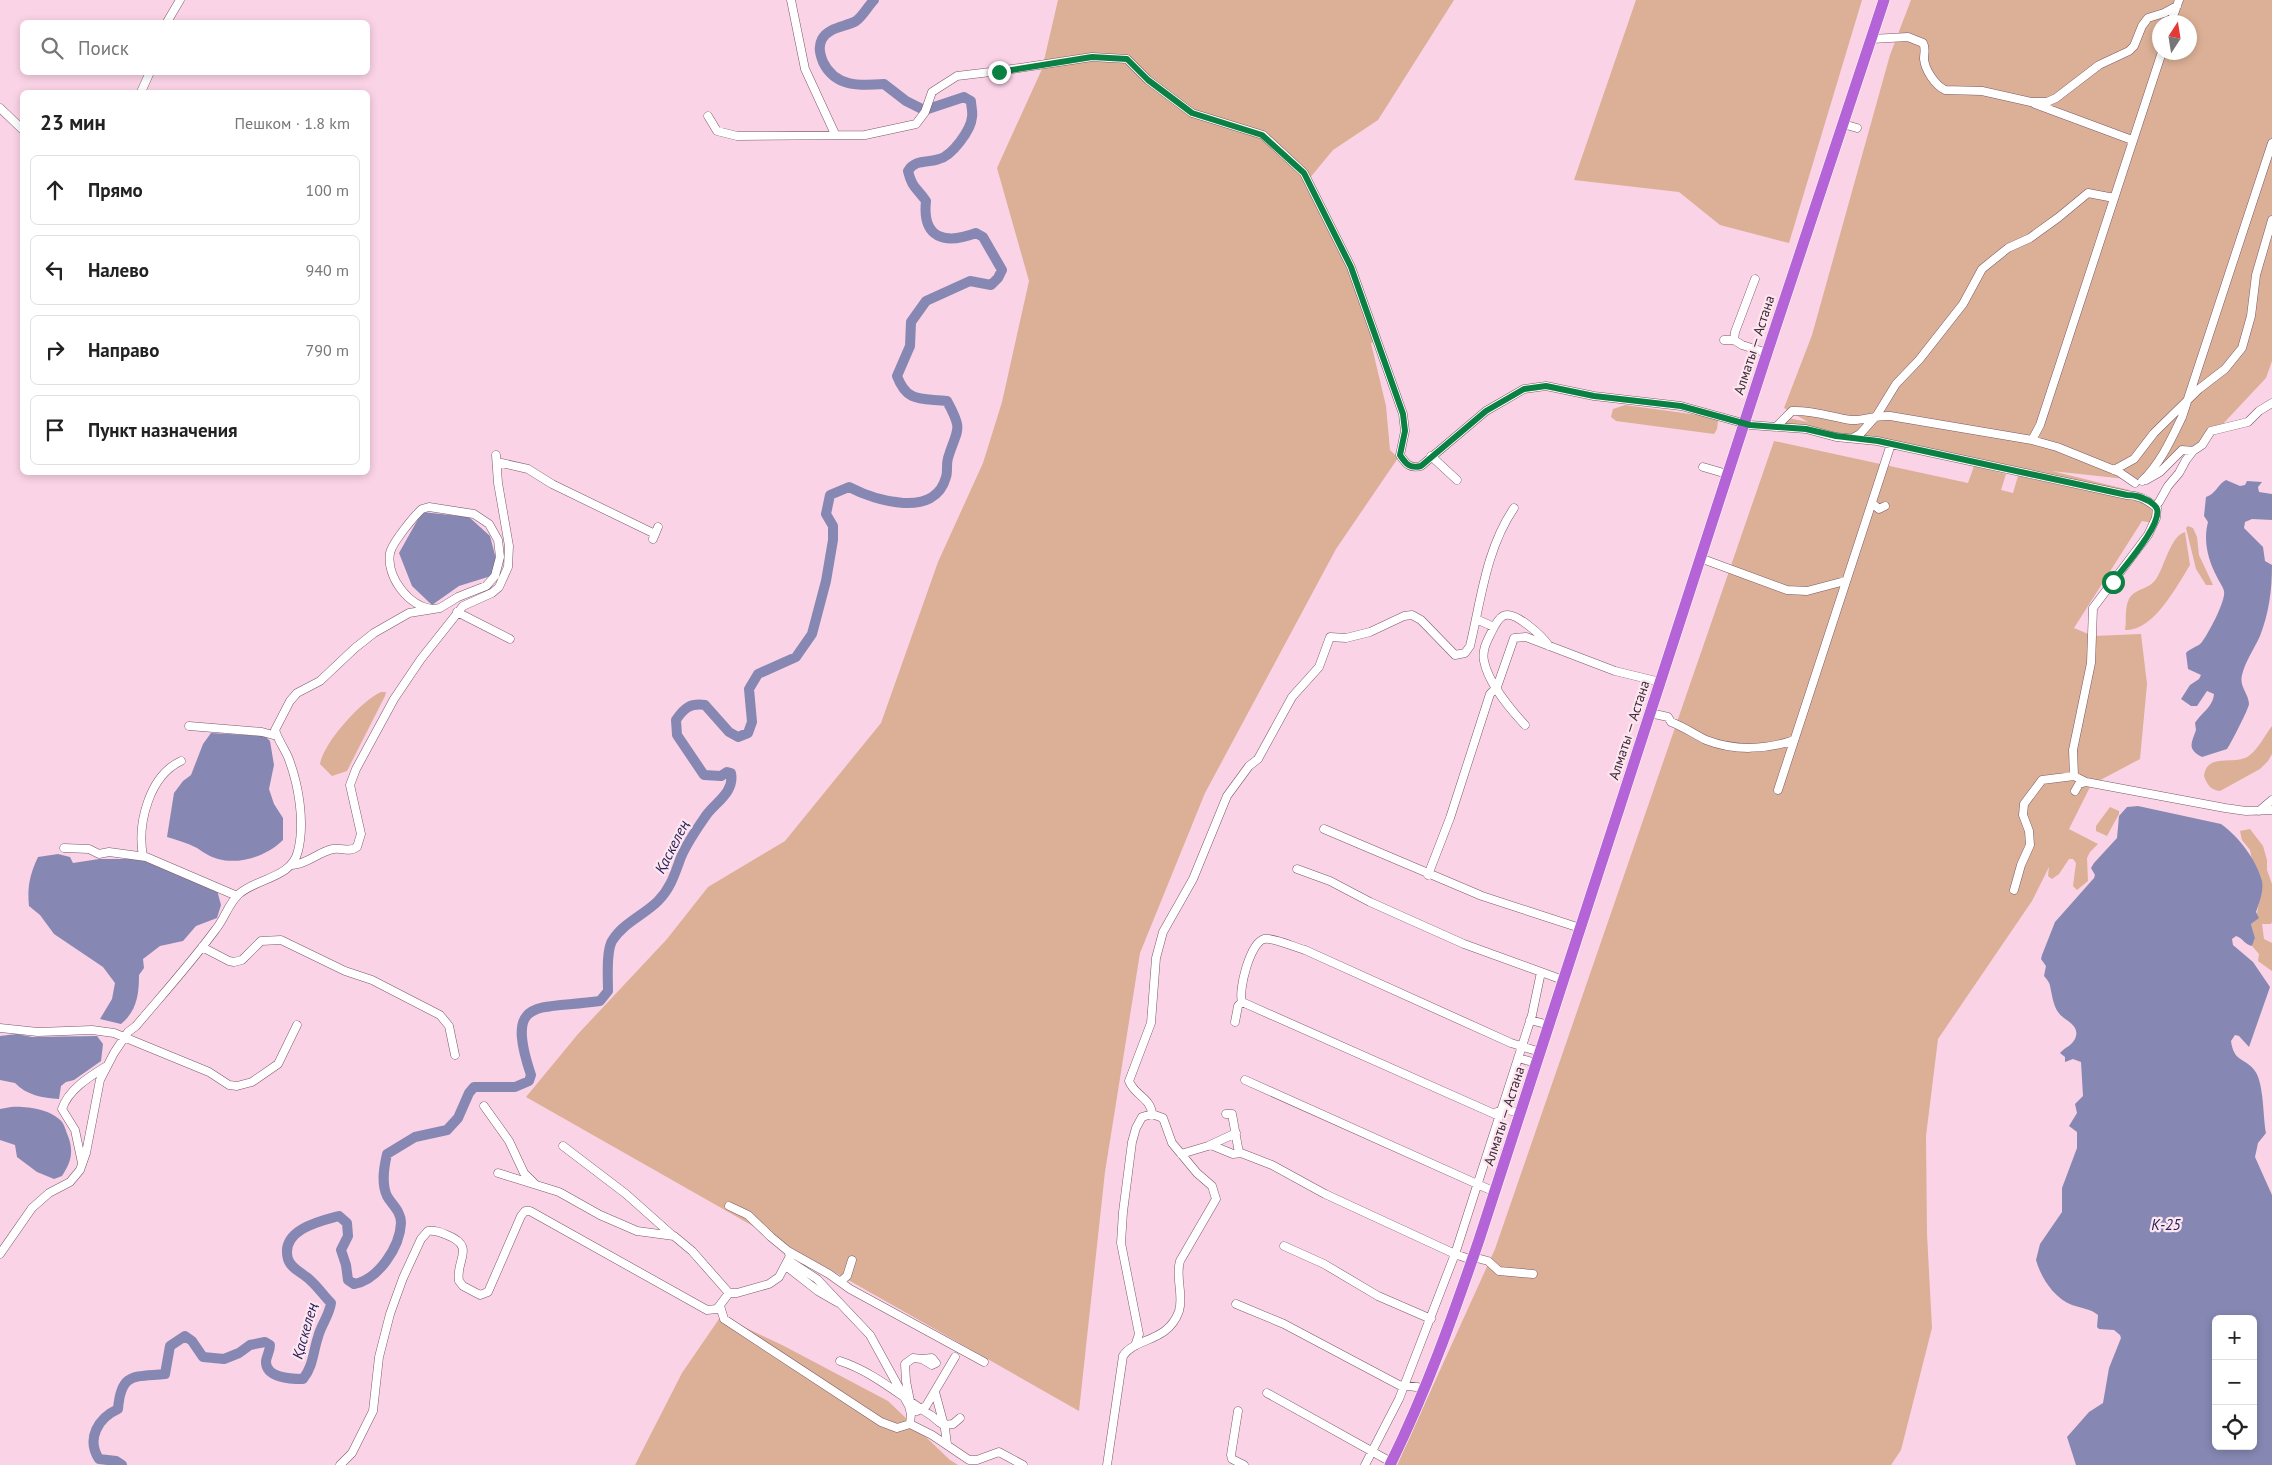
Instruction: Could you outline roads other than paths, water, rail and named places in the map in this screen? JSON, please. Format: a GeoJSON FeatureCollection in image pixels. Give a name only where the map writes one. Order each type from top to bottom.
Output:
{"type":"FeatureCollection","features":[{"type":"Feature","properties":{"kind":"highway","name":"Алматы — Астана"},"geometry":{"type":"LineString","coordinates":[[1390,1464],[1425,1388],[1473,1258],[1727,474],[1884,0]]}},
{"type":"Feature","properties":{"kind":"street"},"geometry":{"type":"LineString","coordinates":[[168,20],[180,0]]}},
{"type":"Feature","properties":{"kind":"street"},"geometry":{"type":"LineString","coordinates":[[791,0],[805,69],[835,134]]}},
{"type":"Feature","properties":{"kind":"street"},"geometry":{"type":"LineString","coordinates":[[2031,102],[2046,102],[2056,98],[2099,65],[2128,51],[2134,46],[2142,26],[2148,18],[2164,13],[2178,3]]}},
{"type":"Feature","properties":{"kind":"street"},"geometry":{"type":"LineString","coordinates":[[2174,15],[2178,3]]}},
{"type":"Feature","properties":{"kind":"street"},"geometry":{"type":"LineString","coordinates":[[1871,39],[1908,37],[1923,43],[1925,48],[1924,63],[1933,80],[1945,90],[1982,91],[2031,102],[2132,140]]}},
{"type":"Feature","properties":{"kind":"street"},"geometry":{"type":"LineString","coordinates":[[708,116],[717,131],[737,136],[865,135],[911,125],[920,121],[929,97],[938,87],[957,76],[999,72],[1092,57],[1127,59],[1148,80],[1192,113],[1262,135],[1304,173],[1351,267],[1403,414],[1405,431],[1400,455],[1405,463],[1412,467],[1421,466],[1486,411],[1514,394],[1539,386],[1554,386],[1594,396],[1681,406],[1744,424],[1776,426],[1891,444],[2058,481],[2127,495],[2134,494],[2154,506],[2157,515],[2148,535],[2094,608],[2090,663],[2073,750],[2072,766],[2074,776]]}},
{"type":"Feature","properties":{"kind":"street"},"geometry":{"type":"LineString","coordinates":[[2032,440],[2040,425],[2159,60]]}},
{"type":"Feature","properties":{"kind":"street"},"geometry":{"type":"LineString","coordinates":[[142,90],[149,75]]}},
{"type":"Feature","properties":{"kind":"street"},"geometry":{"type":"LineString","coordinates":[[0,108],[20,127]]}},
{"type":"Feature","properties":{"kind":"street"},"geometry":{"type":"LineString","coordinates":[[1844,124],[1857,128]]}},
{"type":"Feature","properties":{"kind":"street"},"geometry":{"type":"LineString","coordinates":[[2134,494],[2138,482],[2149,475],[2168,446],[2187,399],[2272,143]]}},
{"type":"Feature","properties":{"kind":"street"},"geometry":{"type":"LineString","coordinates":[[1854,438],[1877,415],[1896,384],[1919,360],[1962,304],[1982,269],[2008,248],[2030,238],[2088,193],[2114,198]]}},
{"type":"Feature","properties":{"kind":"street"},"geometry":{"type":"LineString","coordinates":[[2114,470],[2134,459],[2154,433],[2187,399],[2225,368],[2242,348],[2251,316],[2256,275],[2272,220]]}},
{"type":"Feature","properties":{"kind":"street"},"geometry":{"type":"LineString","coordinates":[[1734,340],[1734,332],[1755,279]]}},
{"type":"Feature","properties":{"kind":"street"},"geometry":{"type":"LineString","coordinates":[[1724,340],[1734,340],[1742,345],[1767,353]]}},
{"type":"Feature","properties":{"kind":"street"},"geometry":{"type":"LineString","coordinates":[[2154,506],[2159,502],[2193,451],[2202,445],[2211,431],[2248,422],[2259,411],[2271,407]]}},
{"type":"Feature","properties":{"kind":"street"},"geometry":{"type":"LineString","coordinates":[[1776,426],[1792,411],[1817,412],[1852,420],[1877,415],[2032,440],[2057,447],[2138,482],[2153,478],[2182,450],[2193,451]]}},
{"type":"Feature","properties":{"kind":"street"},"geometry":{"type":"LineString","coordinates":[[1778,790],[1891,444]]}},
{"type":"Feature","properties":{"kind":"street"},"geometry":{"type":"LineString","coordinates":[[1431,456],[1457,480]]}},
{"type":"Feature","properties":{"kind":"street"},"geometry":{"type":"LineString","coordinates":[[0,1254],[32,1208],[50,1193],[70,1182],[76,1176],[82,1164],[100,1080],[105,1067],[125,1038],[218,927],[237,896],[292,865],[304,863],[333,848],[354,850],[359,844],[361,834],[350,785],[352,777],[400,688],[457,612],[467,602],[486,596],[499,587],[508,567],[509,546],[498,483],[496,458],[528,469],[552,484],[655,533]]}},
{"type":"Feature","properties":{"kind":"street"},"geometry":{"type":"LineString","coordinates":[[1703,467],[1727,474]]}},
{"type":"Feature","properties":{"kind":"street"},"geometry":{"type":"LineString","coordinates":[[1872,503],[1879,509],[1884,506]]}},
{"type":"Feature","properties":{"kind":"street"},"geometry":{"type":"LineString","coordinates":[[292,865],[299,849],[301,835],[299,809],[292,768],[277,736],[277,724],[290,701],[297,693],[320,681],[365,640],[409,613],[440,608],[458,597],[486,586],[498,570],[500,549],[495,532],[480,517],[474,514],[429,507],[418,512],[392,547],[390,553],[395,579],[406,596],[410,606],[409,613]]}},
{"type":"Feature","properties":{"kind":"street"},"geometry":{"type":"LineString","coordinates":[[1152,1114],[1147,1100],[1132,1088],[1129,1081],[1151,1023],[1156,958],[1163,932],[1193,879],[1227,796],[1249,766],[1258,759],[1292,697],[1319,667],[1328,639],[1332,636],[1346,638],[1370,632],[1404,616],[1412,615],[1426,624],[1455,655],[1462,655],[1470,646],[1489,562],[1514,508]]}},
{"type":"Feature","properties":{"kind":"street"},"geometry":{"type":"LineString","coordinates":[[1700,558],[1779,589],[1807,591],[1845,581]]}},
{"type":"Feature","properties":{"kind":"street"},"geometry":{"type":"LineString","coordinates":[[406,596],[421,607],[433,609]]}},
{"type":"Feature","properties":{"kind":"street"},"geometry":{"type":"LineString","coordinates":[[457,612],[510,640]]}},
{"type":"Feature","properties":{"kind":"street"},"geometry":{"type":"LineString","coordinates":[[1525,725],[1490,679],[1483,659],[1485,645],[1494,627],[1503,616],[1512,615],[1540,634],[1550,646]]}},
{"type":"Feature","properties":{"kind":"street"},"geometry":{"type":"LineString","coordinates":[[1476,619],[1494,627]]}},
{"type":"Feature","properties":{"kind":"street"},"geometry":{"type":"LineString","coordinates":[[1428,875],[1450,818],[1490,694],[1497,687],[1514,638],[1523,637],[1616,671],[1660,682]]}},
{"type":"Feature","properties":{"kind":"street"},"geometry":{"type":"LineString","coordinates":[[1650,712],[1668,717],[1671,722],[1707,740],[1735,748],[1768,746],[1794,740]]}},
{"type":"Feature","properties":{"kind":"street"},"geometry":{"type":"LineString","coordinates":[[189,726],[262,732],[277,736]]}},
{"type":"Feature","properties":{"kind":"street"},"geometry":{"type":"LineString","coordinates":[[143,856],[144,820],[152,793],[157,781],[170,768],[180,762]]}},
{"type":"Feature","properties":{"kind":"street"},"geometry":{"type":"LineString","coordinates":[[2014,890],[2021,865],[2030,845],[2029,832],[2023,815],[2024,804],[2042,780],[2074,776],[2086,782],[2200,804],[2259,811],[2272,810]]}},
{"type":"Feature","properties":{"kind":"street"},"geometry":{"type":"LineString","coordinates":[[2076,790],[2079,784],[2086,782]]}},
{"type":"Feature","properties":{"kind":"street"},"geometry":{"type":"LineString","coordinates":[[2259,811],[2272,800]]}},
{"type":"Feature","properties":{"kind":"street"},"geometry":{"type":"LineString","coordinates":[[1324,828],[1428,875],[1508,906],[1580,928]]}},
{"type":"Feature","properties":{"kind":"street"},"geometry":{"type":"LineString","coordinates":[[64,848],[89,849],[99,854],[109,852],[143,856],[237,896]]}},
{"type":"Feature","properties":{"kind":"street"},"geometry":{"type":"LineString","coordinates":[[1297,869],[1330,881],[1370,902],[1464,944],[1563,980]]}},
{"type":"Feature","properties":{"kind":"street"},"geometry":{"type":"LineString","coordinates":[[202,947],[229,962],[234,962],[242,960],[261,941],[281,940],[345,971],[372,980],[440,1014],[449,1026],[455,1055]]}},
{"type":"Feature","properties":{"kind":"street"},"geometry":{"type":"LineString","coordinates":[[1242,1002],[1244,979],[1253,949],[1257,943],[1270,940],[1314,954],[1521,1047],[1538,1058]]}},
{"type":"Feature","properties":{"kind":"street"},"geometry":{"type":"LineString","coordinates":[[1365,1465],[1391,1418],[1455,1254],[1530,1020],[1541,972]]}},
{"type":"Feature","properties":{"kind":"street"},"geometry":{"type":"LineString","coordinates":[[1235,1022],[1238,1006],[1242,1002]]}},
{"type":"Feature","properties":{"kind":"street"},"geometry":{"type":"LineString","coordinates":[[1242,1002],[1490,1112],[1520,1113]]}},
{"type":"Feature","properties":{"kind":"street"},"geometry":{"type":"LineString","coordinates":[[1530,1020],[1549,1026]]}},
{"type":"Feature","properties":{"kind":"street"},"geometry":{"type":"LineString","coordinates":[[0,1028],[38,1032],[92,1030],[114,1033],[209,1072],[229,1084],[244,1086],[263,1076],[278,1064],[297,1025]]}},
{"type":"Feature","properties":{"kind":"street"},"geometry":{"type":"LineString","coordinates":[[1518,1058],[1538,1058]]}},
{"type":"Feature","properties":{"kind":"street"},"geometry":{"type":"LineString","coordinates":[[82,1164],[75,1130],[62,1109],[65,1102],[83,1082],[105,1067]]}},
{"type":"Feature","properties":{"kind":"street"},"geometry":{"type":"LineString","coordinates":[[1245,1080],[1495,1192]]}},
{"type":"Feature","properties":{"kind":"street"},"geometry":{"type":"LineString","coordinates":[[484,1106],[509,1141],[524,1172],[537,1186]]}},
{"type":"Feature","properties":{"kind":"street"},"geometry":{"type":"LineString","coordinates":[[1107,1465],[1122,1356],[1127,1350],[1162,1334],[1175,1320],[1181,1303],[1178,1272],[1180,1261],[1216,1199],[1212,1186],[1197,1173],[1172,1143],[1164,1118],[1152,1114],[1142,1117],[1132,1142],[1122,1226],[1122,1255],[1139,1334],[1135,1346]]}},
{"type":"Feature","properties":{"kind":"street"},"geometry":{"type":"LineString","coordinates":[[1226,1114],[1232,1114],[1239,1153]]}},
{"type":"Feature","properties":{"kind":"street"},"geometry":{"type":"LineString","coordinates":[[1180,1154],[1211,1145],[1236,1133]]}},
{"type":"Feature","properties":{"kind":"street"},"geometry":{"type":"LineString","coordinates":[[1211,1145],[1233,1154],[1239,1153],[1272,1165],[1325,1194],[1455,1254],[1488,1261],[1499,1271],[1533,1274]]}},
{"type":"Feature","properties":{"kind":"street"},"geometry":{"type":"LineString","coordinates":[[563,1146],[626,1194],[679,1239],[729,1293],[737,1293],[769,1284],[781,1275],[793,1273]]}},
{"type":"Feature","properties":{"kind":"street"},"geometry":{"type":"LineString","coordinates":[[498,1173],[559,1192],[573,1202],[637,1231],[648,1234],[672,1235]]}},
{"type":"Feature","properties":{"kind":"street"},"geometry":{"type":"LineString","coordinates":[[729,1206],[748,1215],[771,1238],[788,1259],[817,1279],[870,1335],[906,1399],[912,1414],[910,1424]]}},
{"type":"Feature","properties":{"kind":"street"},"geometry":{"type":"LineString","coordinates":[[340,1465],[352,1453],[373,1411],[379,1357],[390,1314],[403,1278],[421,1239],[428,1231],[435,1230],[460,1242],[463,1247],[463,1254],[459,1281],[463,1286],[480,1295],[488,1292],[521,1216],[525,1211],[530,1210],[707,1310],[713,1311],[720,1306],[729,1293]]}},
{"type":"Feature","properties":{"kind":"street"},"geometry":{"type":"LineString","coordinates":[[1284,1246],[1324,1264],[1389,1301],[1431,1319]]}},
{"type":"Feature","properties":{"kind":"street"},"geometry":{"type":"LineString","coordinates":[[788,1259],[793,1273],[840,1305]]}},
{"type":"Feature","properties":{"kind":"street"},"geometry":{"type":"LineString","coordinates":[[781,1275],[788,1259]]}},
{"type":"Feature","properties":{"kind":"street"},"geometry":{"type":"LineString","coordinates":[[788,1259],[841,1281],[850,1288],[984,1362]]}},
{"type":"Feature","properties":{"kind":"street"},"geometry":{"type":"LineString","coordinates":[[841,1281],[847,1276],[852,1260]]}},
{"type":"Feature","properties":{"kind":"street"},"geometry":{"type":"LineString","coordinates":[[1236,1304],[1284,1324],[1404,1386],[1425,1388]]}},
{"type":"Feature","properties":{"kind":"street"},"geometry":{"type":"LineString","coordinates":[[720,1306],[724,1319],[881,1422],[897,1428],[910,1424],[947,1444],[970,1460],[977,1460],[999,1452],[1024,1465]]}},
{"type":"Feature","properties":{"kind":"street"},"geometry":{"type":"LineString","coordinates":[[912,1414],[926,1406],[955,1357]]}},
{"type":"Feature","properties":{"kind":"street"},"geometry":{"type":"LineString","coordinates":[[906,1399],[905,1364],[913,1358],[922,1359]]}},
{"type":"Feature","properties":{"kind":"street"},"geometry":{"type":"LineString","coordinates":[[840,1361],[851,1365],[944,1425],[953,1424],[960,1418]]}},
{"type":"Feature","properties":{"kind":"street"},"geometry":{"type":"LineString","coordinates":[[935,1392],[947,1444]]}},
{"type":"Feature","properties":{"kind":"street"},"geometry":{"type":"LineString","coordinates":[[1267,1393],[1390,1464]]}},
{"type":"Feature","properties":{"kind":"street"},"geometry":{"type":"LineString","coordinates":[[1238,1411],[1231,1454],[1232,1458],[1244,1465]]}},
{"type":"Feature","properties":{"kind":"water"},"geometry":{"type":"Polygon","coordinates":[[[2226,480],[2240,486],[2245,485],[2247,481],[2262,482],[2258,487],[2259,492],[2272,494],[2272,520],[2252,519],[2245,522],[2244,528],[2263,547],[2265,561],[2272,565],[2271,583],[2268,610],[2263,627],[2245,665],[2241,679],[2249,700],[2248,707],[2227,749],[2202,757],[2192,748],[2196,730],[2195,723],[2209,706],[2214,694],[2207,691],[2197,706],[2191,706],[2181,699],[2190,685],[2199,679],[2201,675],[2188,669],[2186,653],[2200,644],[2205,638],[2224,596],[2224,591],[2209,557],[2206,543],[2208,522],[2204,516],[2206,497],[2212,494],[2226,480]]]}},
{"type":"Feature","properties":{"kind":"water"},"geometry":{"type":"Polygon","coordinates":[[[422,512],[469,517],[490,536],[496,559],[491,576],[459,586],[432,605],[412,586],[399,553],[422,512]]]}},
{"type":"Feature","properties":{"kind":"water"},"geometry":{"type":"Polygon","coordinates":[[[211,733],[265,736],[270,741],[274,765],[269,789],[274,804],[283,818],[283,840],[269,851],[253,858],[226,861],[209,856],[197,848],[167,837],[174,793],[183,781],[191,775],[203,744],[211,733]]]}},
{"type":"Feature","properties":{"kind":"water","name":"К-25"},"geometry":{"type":"Polygon","coordinates":[[[2138,806],[2221,824],[2246,849],[2256,865],[2262,881],[2262,893],[2256,912],[2259,918],[2251,924],[2255,938],[2252,946],[2236,936],[2232,939],[2233,945],[2253,962],[2270,987],[2249,1047],[2239,1036],[2235,1035],[2231,1041],[2232,1048],[2237,1056],[2251,1067],[2258,1076],[2263,1101],[2266,1133],[2258,1143],[2255,1157],[2272,1195],[2272,1465],[2076,1465],[2067,1437],[2089,1412],[2103,1403],[2109,1368],[2121,1338],[2114,1330],[2099,1329],[2097,1327],[2098,1315],[2095,1313],[2059,1298],[2041,1274],[2036,1260],[2040,1244],[2062,1212],[2062,1188],[2077,1148],[2077,1132],[2069,1126],[2077,1113],[2075,1104],[2083,1096],[2081,1062],[2073,1059],[2065,1062],[2065,1057],[2060,1053],[2073,1042],[2076,1036],[2075,1028],[2056,1009],[2049,983],[2044,976],[2046,966],[2041,959],[2055,922],[2094,878],[2095,875],[2091,868],[2117,838],[2119,816],[2127,807],[2138,806]]]}},
{"type":"Feature","properties":{"kind":"water"},"geometry":{"type":"Polygon","coordinates":[[[58,854],[70,857],[73,863],[99,859],[145,859],[217,890],[221,905],[217,918],[196,926],[183,941],[160,946],[143,959],[144,968],[139,975],[134,1008],[121,1024],[100,1019],[112,999],[115,983],[103,967],[54,934],[40,915],[29,906],[28,893],[30,881],[38,857],[58,854]]]}},
{"type":"Feature","properties":{"kind":"water"},"geometry":{"type":"Polygon","coordinates":[[[17,1034],[32,1037],[97,1036],[103,1044],[101,1061],[74,1080],[66,1082],[61,1086],[59,1099],[35,1095],[15,1083],[0,1080],[0,1036],[17,1034]]]}},
{"type":"Feature","properties":{"kind":"water"},"geometry":{"type":"Polygon","coordinates":[[[24,1107],[45,1111],[62,1122],[70,1142],[71,1152],[68,1166],[62,1176],[54,1179],[37,1172],[17,1157],[15,1145],[0,1140],[0,1109],[24,1107]]]}},
{"type":"Feature","properties":{"kind":"waterway","name":"Қаскелең"},"geometry":{"type":"LineString","coordinates":[[874,0],[856,21],[825,35],[820,48],[823,62],[828,70],[841,80],[857,85],[884,84],[906,101],[922,109]]}},
{"type":"Feature","properties":{"kind":"waterway","name":"Қаскелең"},"geometry":{"type":"LineString","coordinates":[[122,1465],[116,1461],[99,1459],[94,1444],[96,1430],[105,1418],[118,1409],[122,1388],[126,1382],[137,1377],[165,1374],[170,1346],[185,1336],[192,1341],[203,1357],[224,1359],[239,1353],[250,1345],[265,1342],[270,1345],[266,1361],[270,1371],[292,1379],[303,1379],[311,1364],[319,1333],[331,1303],[307,1277],[294,1268],[288,1259],[287,1249],[290,1241],[303,1228],[339,1216],[347,1223],[348,1236],[341,1250],[348,1280],[354,1284],[363,1281],[386,1261],[397,1242],[401,1223],[400,1215],[385,1191],[384,1170],[387,1154],[415,1137],[447,1130],[458,1118],[469,1093],[474,1087],[515,1087],[529,1081],[531,1075],[524,1049],[522,1031],[525,1019],[532,1011],[544,1007],[600,1001],[608,991],[608,958],[612,941],[622,929],[652,906],[666,891],[692,837],[709,812],[727,792],[730,786],[731,773],[727,772],[721,776],[704,775],[677,735],[676,720],[688,707],[705,705],[729,732],[738,737],[748,733],[752,722],[749,689],[758,674],[796,657],[812,634],[826,581],[833,540],[833,526],[826,514],[830,495],[849,487],[874,497],[904,503],[918,502],[930,498],[940,490],[946,477],[947,461],[956,435],[956,419],[947,401],[916,398],[905,391],[901,385],[897,376],[910,346],[911,322],[926,301],[970,281],[991,285],[998,278],[1002,270],[983,237],[976,233],[964,237],[945,238],[932,231],[928,223],[926,201],[913,185],[908,171],[918,163],[939,159],[950,153],[965,135],[971,122],[972,113],[971,101],[964,97],[928,109]]}}]}
